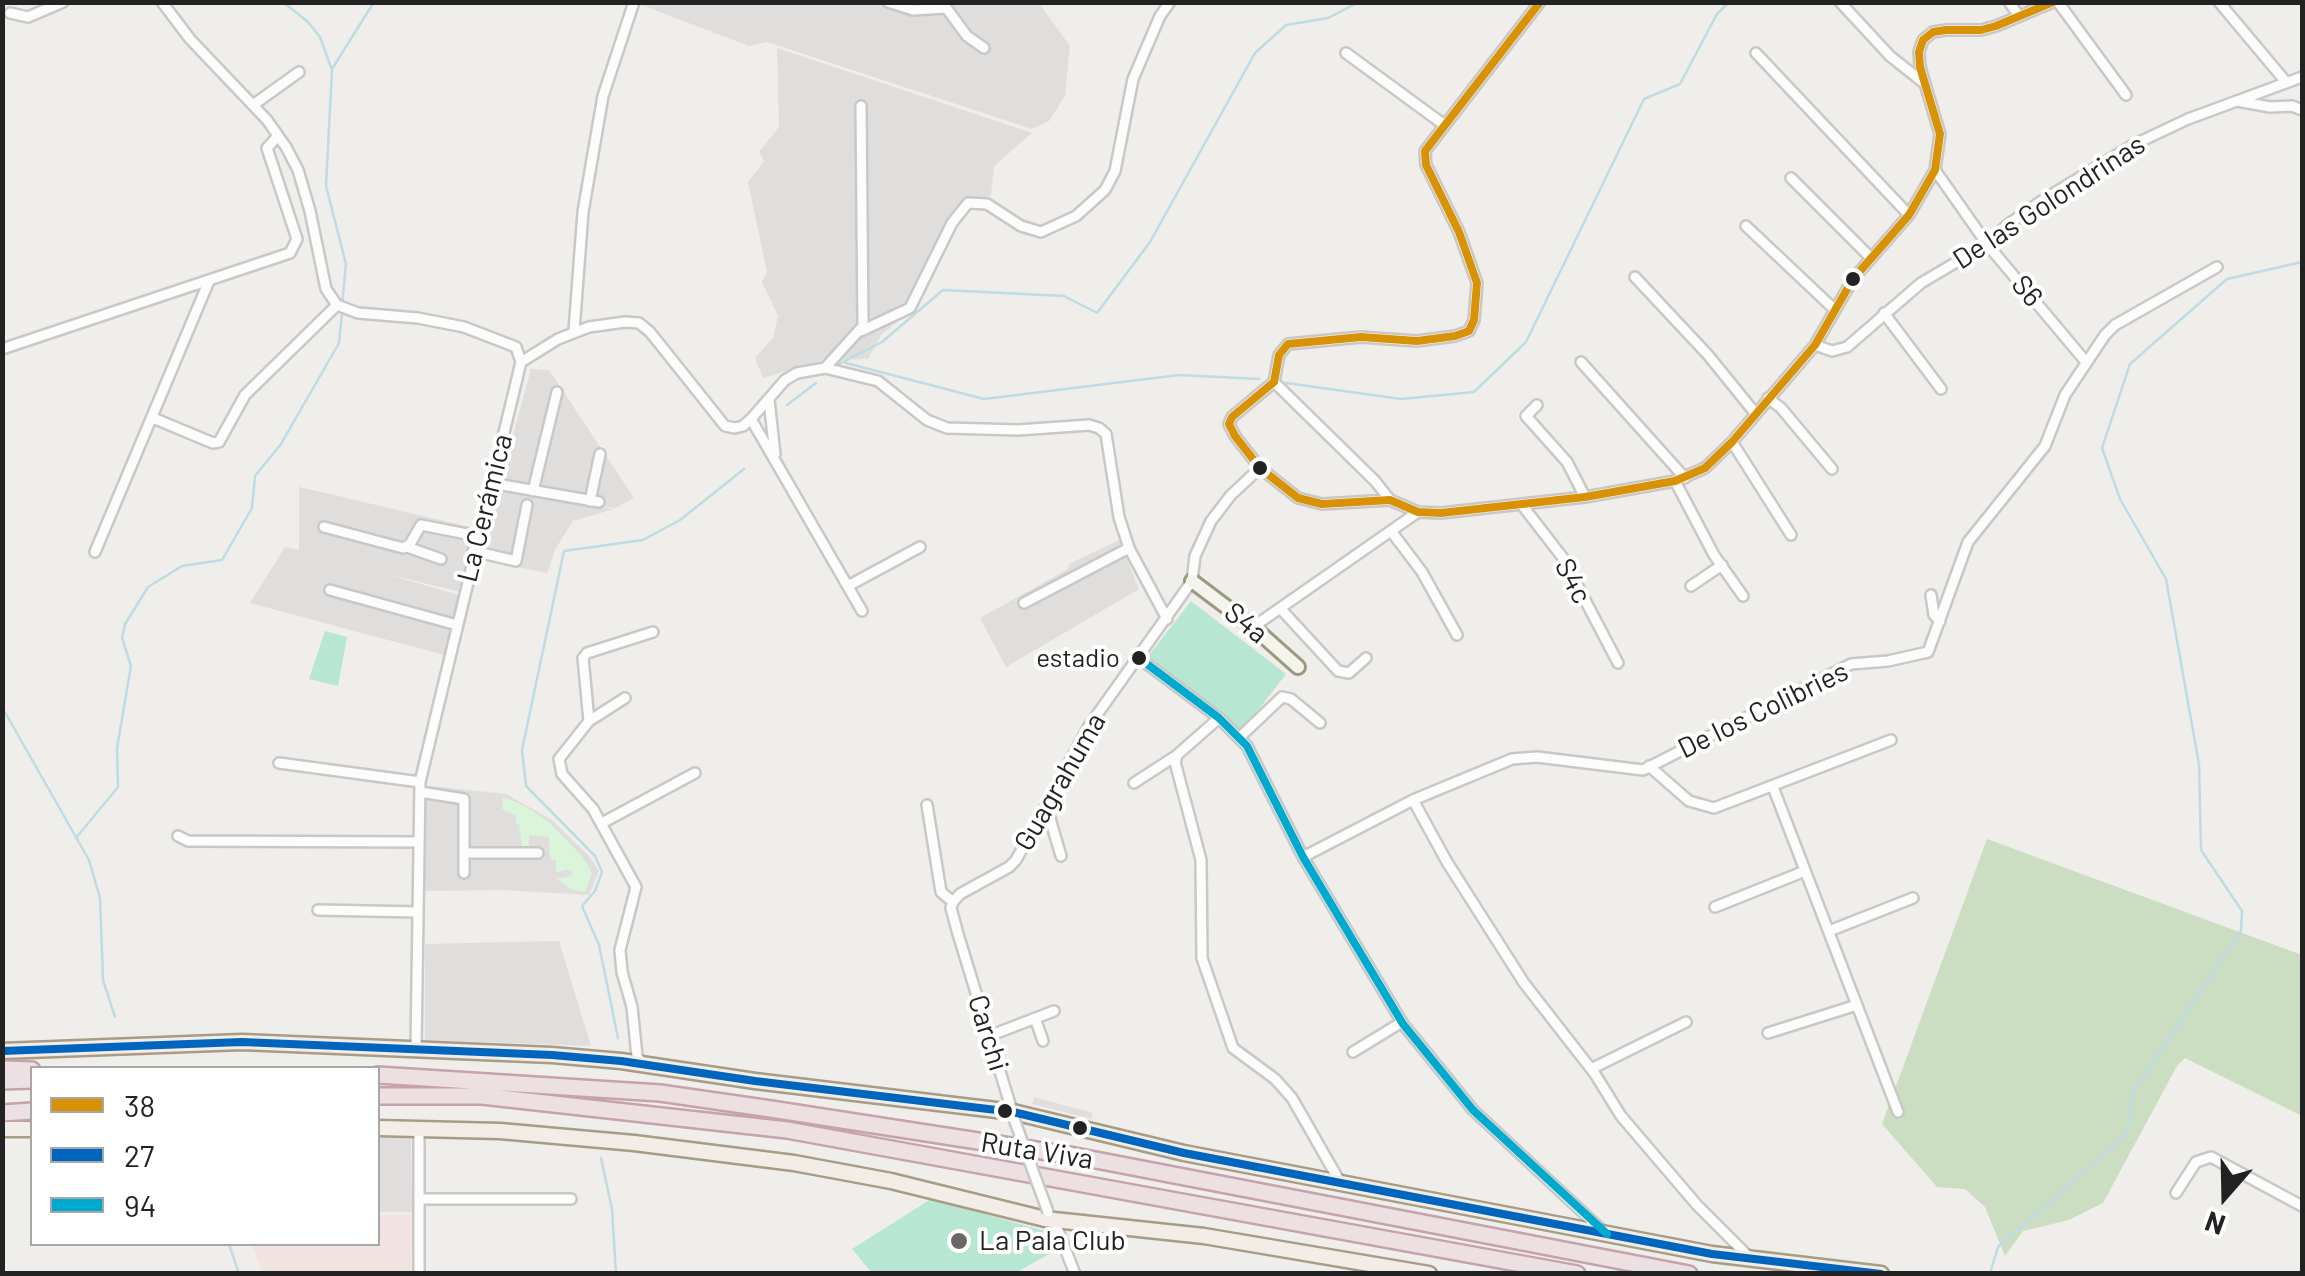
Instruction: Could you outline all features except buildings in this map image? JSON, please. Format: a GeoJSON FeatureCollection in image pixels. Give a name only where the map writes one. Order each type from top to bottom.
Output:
{"type":"FeatureCollection","features":[{"type":"Feature","properties":{"kind":"highway"},"geometry":{"type":"LineString","coordinates":[[2,1070],[30,1070]]}},
{"type":"Feature","properties":{"kind":"highway","name":"Ruta Viva"},"geometry":{"type":"LineString","coordinates":[[380,1075],[660,1093],[772,1109],[1075,1156],[1689,1274]]}},
{"type":"Feature","properties":{"kind":"highway"},"geometry":{"type":"LineString","coordinates":[[2,1081],[30,1080]]}},
{"type":"Feature","properties":{"kind":"highway","name":"Ruta Viva"},"geometry":{"type":"LineString","coordinates":[[380,1096],[482,1096],[787,1130],[1577,1274]]}},
{"type":"Feature","properties":{"kind":"highway"},"geometry":{"type":"LineString","coordinates":[[2,1103],[30,1102]]}},
{"type":"Feature","properties":{"kind":"highway"},"geometry":{"type":"LineString","coordinates":[[2,1114],[30,1111]]}},
{"type":"Feature","properties":{"kind":"main road","name":"Ruta Viva"},"geometry":{"type":"LineString","coordinates":[[2,1051],[242,1042],[621,1061],[1014,1115],[1184,1153],[1607,1234],[1751,1260],[1881,1274]]}},
{"type":"Feature","properties":{"kind":"main road"},"geometry":{"type":"LineString","coordinates":[[380,1128],[419,1127],[634,1143],[794,1163],[1052,1216],[1204,1236],[1420,1273]]}},
{"type":"Feature","properties":{"kind":"main road"},"geometry":{"type":"LineString","coordinates":[[2,1129],[30,1129]]}},
{"type":"Feature","properties":{"kind":"street"},"geometry":{"type":"LineString","coordinates":[[10,13],[28,17],[64,2]]}},
{"type":"Feature","properties":{"kind":"street"},"geometry":{"type":"LineString","coordinates":[[162,2],[190,39],[278,136],[298,170],[326,288],[336,304],[358,313],[464,327],[516,347],[522,362],[574,331],[639,323],[725,426],[743,426],[785,380],[797,373],[825,368],[878,381],[927,420],[946,428],[1099,428],[1106,434],[1129,548],[1167,619]]}},
{"type":"Feature","properties":{"kind":"street"},"geometry":{"type":"LineString","coordinates":[[574,331],[583,212],[603,96],[634,2]]}},
{"type":"Feature","properties":{"kind":"street"},"geometry":{"type":"LineString","coordinates":[[888,2],[913,10],[944,5],[967,36],[984,48]]}},
{"type":"Feature","properties":{"kind":"street"},"geometry":{"type":"LineString","coordinates":[[825,368],[861,331],[910,308],[952,223],[968,203],[987,204],[1020,226],[1040,232],[1076,216],[1104,190],[1115,171],[1132,79],[1170,2]]}},
{"type":"Feature","properties":{"kind":"street"},"geometry":{"type":"LineString","coordinates":[[1540,2],[1424,151],[1430,176],[1459,232],[1477,283],[1474,320],[1469,331],[1417,341],[1361,337],[1288,344],[1279,356],[1274,382],[1240,408],[1229,424],[1260,468],[1298,498],[1310,502],[1390,500],[1418,512],[1522,505],[1680,480],[1705,468],[1815,345],[1870,257],[1909,215],[1935,170],[1940,134],[1918,52],[1923,40],[1934,32],[1981,30],[2055,2],[2126,95]]}},
{"type":"Feature","properties":{"kind":"street"},"geometry":{"type":"LineString","coordinates":[[1840,2],[1890,56],[1924,83]]}},
{"type":"Feature","properties":{"kind":"street"},"geometry":{"type":"LineString","coordinates":[[2008,2],[2019,16]]}},
{"type":"Feature","properties":{"kind":"street"},"geometry":{"type":"LineString","coordinates":[[2220,2],[2286,82]]}},
{"type":"Feature","properties":{"kind":"street"},"geometry":{"type":"LineString","coordinates":[[1346,53],[1443,124]]}},
{"type":"Feature","properties":{"kind":"street"},"geometry":{"type":"LineString","coordinates":[[1756,53],[1909,215]]}},
{"type":"Feature","properties":{"kind":"street"},"geometry":{"type":"LineString","coordinates":[[253,106],[299,72]]}},
{"type":"Feature","properties":{"kind":"street","name":"De las Golondrinas"},"geometry":{"type":"LineString","coordinates":[[1815,345],[1832,352],[1847,347],[1922,283],[1988,244],[2042,200],[2132,145],[2302,77]]}},
{"type":"Feature","properties":{"kind":"street"},"geometry":{"type":"LineString","coordinates":[[2235,101],[2302,110]]}},
{"type":"Feature","properties":{"kind":"street"},"geometry":{"type":"LineString","coordinates":[[861,106],[861,331]]}},
{"type":"Feature","properties":{"kind":"street"},"geometry":{"type":"LineString","coordinates":[[2,349],[285,255],[297,238],[266,148],[278,136]]}},
{"type":"Feature","properties":{"kind":"street","name":"S6"},"geometry":{"type":"LineString","coordinates":[[1935,170],[1988,244],[2086,362]]}},
{"type":"Feature","properties":{"kind":"street"},"geometry":{"type":"LineString","coordinates":[[1791,178],[1870,257]]}},
{"type":"Feature","properties":{"kind":"street"},"geometry":{"type":"LineString","coordinates":[[1746,226],[1836,310]]}},
{"type":"Feature","properties":{"kind":"street","name":"De los Colibries"},"geometry":{"type":"LineString","coordinates":[[1303,858],[1414,800],[1512,759],[1537,757],[1643,770],[1851,664],[1928,652],[1968,542],[2045,446],[2065,395],[2086,362],[2114,325],[2217,266]]}},
{"type":"Feature","properties":{"kind":"street"},"geometry":{"type":"LineString","coordinates":[[1635,277],[1708,355],[1755,413]]}},
{"type":"Feature","properties":{"kind":"street"},"geometry":{"type":"LineString","coordinates":[[95,552],[209,281]]}},
{"type":"Feature","properties":{"kind":"street"},"geometry":{"type":"LineString","coordinates":[[153,418],[212,443],[220,442],[254,386],[336,304]]}},
{"type":"Feature","properties":{"kind":"street"},"geometry":{"type":"LineString","coordinates":[[1884,312],[1941,389]]}},
{"type":"Feature","properties":{"kind":"street","name":"La Cerámica"},"geometry":{"type":"LineString","coordinates":[[416,1048],[420,787],[477,536],[522,362]]}},
{"type":"Feature","properties":{"kind":"street"},"geometry":{"type":"LineString","coordinates":[[1581,362],[1680,480],[1722,566],[1743,596]]}},
{"type":"Feature","properties":{"kind":"street"},"geometry":{"type":"LineString","coordinates":[[1274,382],[1375,480],[1390,500]]}},
{"type":"Feature","properties":{"kind":"street"},"geometry":{"type":"LineString","coordinates":[[533,491],[557,392]]}},
{"type":"Feature","properties":{"kind":"street"},"geometry":{"type":"LineString","coordinates":[[769,398],[771,436],[778,466]]}},
{"type":"Feature","properties":{"kind":"street"},"geometry":{"type":"LineString","coordinates":[[1768,398],[1832,469]]}},
{"type":"Feature","properties":{"kind":"street"},"geometry":{"type":"LineString","coordinates":[[1537,405],[1526,416],[1567,462],[1585,498]]}},
{"type":"Feature","properties":{"kind":"street"},"geometry":{"type":"LineString","coordinates":[[751,419],[862,611]]}},
{"type":"Feature","properties":{"kind":"street"},"geometry":{"type":"LineString","coordinates":[[1732,442],[1790,535]]}},
{"type":"Feature","properties":{"kind":"street"},"geometry":{"type":"LineString","coordinates":[[491,483],[594,502],[600,454]]}},
{"type":"Feature","properties":{"kind":"street","name":"Guagrahuma"},"geometry":{"type":"LineString","coordinates":[[953,902],[1016,860],[1089,726],[1192,581],[1195,556],[1211,521],[1230,495],[1260,468]]}},
{"type":"Feature","properties":{"kind":"street"},"geometry":{"type":"LineString","coordinates":[[474,552],[516,560],[527,505]]}},
{"type":"Feature","properties":{"kind":"street","name":"S4c"},"geometry":{"type":"LineString","coordinates":[[1522,505],[1563,558],[1618,662]]}},
{"type":"Feature","properties":{"kind":"street"},"geometry":{"type":"LineString","coordinates":[[1253,627],[1418,512]]}},
{"type":"Feature","properties":{"kind":"street"},"geometry":{"type":"LineString","coordinates":[[407,546],[421,525],[477,536]]}},
{"type":"Feature","properties":{"kind":"street"},"geometry":{"type":"LineString","coordinates":[[324,526],[407,546],[441,559]]}},
{"type":"Feature","properties":{"kind":"street"},"geometry":{"type":"LineString","coordinates":[[1391,531],[1422,572],[1457,635]]}},
{"type":"Feature","properties":{"kind":"street"},"geometry":{"type":"LineString","coordinates":[[848,586],[920,547]]}},
{"type":"Feature","properties":{"kind":"street"},"geometry":{"type":"LineString","coordinates":[[1024,603],[1129,548]]}},
{"type":"Feature","properties":{"kind":"street"},"geometry":{"type":"LineString","coordinates":[[1692,586],[1722,566]]}},
{"type":"Feature","properties":{"kind":"street","name":"S4a"},"geometry":{"type":"LineString","coordinates":[[1192,581],[1298,667]]}},
{"type":"Feature","properties":{"kind":"street"},"geometry":{"type":"LineString","coordinates":[[330,590],[456,625]]}},
{"type":"Feature","properties":{"kind":"street"},"geometry":{"type":"LineString","coordinates":[[1932,596],[1934,615],[1940,621]]}},
{"type":"Feature","properties":{"kind":"street"},"geometry":{"type":"LineString","coordinates":[[1280,608],[1338,672],[1349,673],[1366,658]]}},
{"type":"Feature","properties":{"kind":"street"},"geometry":{"type":"LineString","coordinates":[[588,721],[583,658],[587,653],[653,632]]}},
{"type":"Feature","properties":{"kind":"street"},"geometry":{"type":"LineString","coordinates":[[1138,658],[1240,738],[1303,858],[1402,1022],[1473,1110],[1607,1234]]}},
{"type":"Feature","properties":{"kind":"street"},"geometry":{"type":"LineString","coordinates":[[625,698],[588,721],[558,759],[562,774],[602,823],[636,887],[620,950],[642,1064]]}},
{"type":"Feature","properties":{"kind":"street"},"geometry":{"type":"LineString","coordinates":[[1240,738],[1282,698],[1291,700],[1320,723]]}},
{"type":"Feature","properties":{"kind":"street"},"geometry":{"type":"LineString","coordinates":[[1176,760],[1219,718]]}},
{"type":"Feature","properties":{"kind":"street"},"geometry":{"type":"LineString","coordinates":[[1649,766],[1689,801],[1714,808],[1891,740]]}},
{"type":"Feature","properties":{"kind":"street"},"geometry":{"type":"LineString","coordinates":[[1134,783],[1174,757],[1176,760]]}},
{"type":"Feature","properties":{"kind":"street"},"geometry":{"type":"LineString","coordinates":[[1176,760],[1201,860],[1202,958],[1233,1048],[1292,1098],[1340,1182]]}},
{"type":"Feature","properties":{"kind":"street"},"geometry":{"type":"LineString","coordinates":[[278,763],[420,787],[464,800],[464,872]]}},
{"type":"Feature","properties":{"kind":"street"},"geometry":{"type":"LineString","coordinates":[[602,823],[694,773]]}},
{"type":"Feature","properties":{"kind":"street"},"geometry":{"type":"LineString","coordinates":[[1774,787],[1898,1112]]}},
{"type":"Feature","properties":{"kind":"street"},"geometry":{"type":"LineString","coordinates":[[1414,800],[1447,862],[1524,983],[1621,1116],[1697,1205],[1751,1260]]}},
{"type":"Feature","properties":{"kind":"street"},"geometry":{"type":"LineString","coordinates":[[1046,805],[1061,856]]}},
{"type":"Feature","properties":{"kind":"street","name":"Carchi"},"geometry":{"type":"LineString","coordinates":[[928,806],[941,892],[953,902],[951,908],[1014,1115],[1075,1274]]}},
{"type":"Feature","properties":{"kind":"street"},"geometry":{"type":"LineString","coordinates":[[178,836],[188,841],[419,842]]}},
{"type":"Feature","properties":{"kind":"street"},"geometry":{"type":"LineString","coordinates":[[464,853],[538,853]]}},
{"type":"Feature","properties":{"kind":"street"},"geometry":{"type":"LineString","coordinates":[[1714,908],[1806,870]]}},
{"type":"Feature","properties":{"kind":"street"},"geometry":{"type":"LineString","coordinates":[[1829,931],[1912,898]]}},
{"type":"Feature","properties":{"kind":"street"},"geometry":{"type":"LineString","coordinates":[[318,910],[418,912]]}},
{"type":"Feature","properties":{"kind":"street"},"geometry":{"type":"LineString","coordinates":[[1768,1033],[1857,1004]]}},
{"type":"Feature","properties":{"kind":"street"},"geometry":{"type":"LineString","coordinates":[[989,1036],[1054,1011]]}},
{"type":"Feature","properties":{"kind":"street"},"geometry":{"type":"LineString","coordinates":[[1035,1018],[1042,1041]]}},
{"type":"Feature","properties":{"kind":"street"},"geometry":{"type":"LineString","coordinates":[[1354,1052],[1402,1022]]}},
{"type":"Feature","properties":{"kind":"street"},"geometry":{"type":"LineString","coordinates":[[1590,1069],[1686,1022]]}},
{"type":"Feature","properties":{"kind":"street"},"geometry":{"type":"LineString","coordinates":[[621,1061],[635,1039]]}},
{"type":"Feature","properties":{"kind":"street"},"geometry":{"type":"LineString","coordinates":[[419,1127],[419,1274]]}},
{"type":"Feature","properties":{"kind":"street"},"geometry":{"type":"LineString","coordinates":[[2176,1193],[2196,1162],[2211,1158],[2302,1206]]}},
{"type":"Feature","properties":{"kind":"street"},"geometry":{"type":"LineString","coordinates":[[419,1199],[571,1199]]}},
{"type":"Feature","properties":{"kind":"shaded area"},"geometry":{"type":"Polygon","coordinates":[[[636,3],[1039,3],[1070,46],[1065,96],[1049,121],[1032,129],[767,42],[749,46],[636,3]]]}},
{"type":"Feature","properties":{"kind":"shaded area"},"geometry":{"type":"Polygon","coordinates":[[[777,48],[1032,133],[994,166],[991,195],[962,208],[909,312],[881,335],[868,359],[823,360],[763,378],[755,358],[773,338],[778,316],[762,282],[767,272],[748,182],[764,161],[759,152],[779,127],[777,48]]]}},
{"type":"Feature","properties":{"kind":"shaded area"},"geometry":{"type":"Polygon","coordinates":[[[531,369],[549,370],[634,498],[615,508],[498,490],[531,369]]]}},
{"type":"Feature","properties":{"kind":"shaded area"},"geometry":{"type":"Polygon","coordinates":[[[299,487],[475,528],[460,592],[383,573],[459,595],[444,655],[250,603],[285,547],[299,550],[299,487]]]}},
{"type":"Feature","properties":{"kind":"shaded area"},"geometry":{"type":"Polygon","coordinates":[[[498,492],[614,509],[573,521],[556,548],[547,573],[481,560],[498,492]]]}},
{"type":"Feature","properties":{"kind":"shaded area"},"geometry":{"type":"Polygon","coordinates":[[[1119,540],[1139,589],[1006,667],[980,618],[1068,569],[1069,564],[1119,540]]]}},
{"type":"Feature","properties":{"kind":"shaded area"},"geometry":{"type":"Polygon","coordinates":[[[430,786],[506,794],[552,820],[599,871],[589,895],[425,891],[425,802],[429,801],[430,786]]]}},
{"type":"Feature","properties":{"kind":"shaded area"},"geometry":{"type":"Polygon","coordinates":[[[559,941],[591,1046],[425,1040],[425,944],[559,941]]]}},
{"type":"Feature","properties":{"kind":"shaded area"},"geometry":{"type":"Polygon","coordinates":[[[432,1017],[557,1020],[557,1033],[550,1034],[552,1043],[433,1039],[432,1017]]]}},
{"type":"Feature","properties":{"kind":"shaded area"},"geometry":{"type":"Polygon","coordinates":[[[1034,1097],[1093,1113],[1091,1119],[1032,1104],[1034,1097]]]}},
{"type":"Feature","properties":{"kind":"shaded area"},"geometry":{"type":"Polygon","coordinates":[[[380,1136],[411,1136],[412,1212],[380,1212],[380,1136]]]}},
{"type":"Feature","properties":{"kind":"shaded area"},"geometry":{"type":"Polygon","coordinates":[[[380,1215],[412,1215],[411,1273],[262,1273],[253,1246],[380,1246],[380,1215]]]}},
{"type":"Feature","properties":{"kind":"green space"},"geometry":{"type":"Polygon","coordinates":[[[1191,601],[1286,674],[1242,731],[1146,659],[1191,601]]]}},
{"type":"Feature","properties":{"kind":"green space"},"geometry":{"type":"Polygon","coordinates":[[[325,631],[347,637],[338,686],[309,679],[325,631]]]}},
{"type":"Feature","properties":{"kind":"green space"},"geometry":{"type":"Polygon","coordinates":[[[503,797],[549,822],[582,856],[592,873],[585,892],[571,889],[557,879],[572,876],[571,869],[556,872],[556,860],[550,859],[549,837],[529,835],[529,847],[522,847],[516,815],[502,809],[503,797]]]}},
{"type":"Feature","properties":{"kind":"green space"},"geometry":{"type":"Polygon","coordinates":[[[1987,839],[2302,955],[2302,1116],[2185,1058],[2177,1066],[2103,1203],[2069,1220],[2023,1231],[2005,1256],[1985,1207],[1965,1189],[1937,1187],[1882,1124],[1987,839]]]}},
{"type":"Feature","properties":{"kind":"green space","name":"La Pala Club"},"geometry":{"type":"Polygon","coordinates":[[[931,1199],[1052,1233],[1058,1249],[1015,1273],[872,1273],[852,1249],[931,1199]]]}},
{"type":"Feature","properties":{"kind":"waterway"},"geometry":{"type":"LineString","coordinates":[[283,2],[320,37],[332,70],[326,186],[346,264],[342,305]]}},
{"type":"Feature","properties":{"kind":"waterway"},"geometry":{"type":"LineString","coordinates":[[332,69],[374,2]]}},
{"type":"Feature","properties":{"kind":"waterway"},"geometry":{"type":"LineString","coordinates":[[839,364],[882,342],[943,290],[1064,296],[1097,313],[1150,242],[1255,53],[1286,25],[1328,18],[1359,2]]}},
{"type":"Feature","properties":{"kind":"waterway"},"geometry":{"type":"LineString","coordinates":[[1286,383],[1401,399],[1474,392],[1526,342],[1644,99],[1680,84],[1717,14],[1729,2]]}},
{"type":"Feature","properties":{"kind":"waterway"},"geometry":{"type":"LineString","coordinates":[[1991,1270],[1998,1247],[2127,1134],[2133,1092],[2241,931],[2242,911],[2201,850],[2199,764],[2166,579],[2120,499],[2102,448],[2130,364],[2227,279],[2302,262]]}},
{"type":"Feature","properties":{"kind":"waterway"},"geometry":{"type":"LineString","coordinates":[[76,838],[118,787],[117,748],[131,666],[122,638],[125,624],[148,587],[182,566],[222,560],[252,508],[255,476],[281,444],[339,343],[342,313]]}},
{"type":"Feature","properties":{"kind":"waterway"},"geometry":{"type":"LineString","coordinates":[[846,363],[984,399],[1179,375],[1259,379]]}},
{"type":"Feature","properties":{"kind":"waterway"},"geometry":{"type":"LineString","coordinates":[[787,405],[816,383]]}},
{"type":"Feature","properties":{"kind":"waterway"},"geometry":{"type":"LineString","coordinates":[[618,1038],[599,945],[582,906],[595,891],[602,872],[595,856],[526,786],[522,750],[564,551],[643,540],[680,520],[744,469]]}},
{"type":"Feature","properties":{"kind":"waterway"},"geometry":{"type":"LineString","coordinates":[[2,707],[89,860],[100,898],[103,980],[115,1017]]}},
{"type":"Feature","properties":{"kind":"waterway"},"geometry":{"type":"LineString","coordinates":[[601,1158],[612,1209],[616,1274]]}},
{"type":"Feature","properties":{"kind":"waterway"},"geometry":{"type":"LineString","coordinates":[[230,1246],[239,1274]]}},
{"type":"Feature","properties":{"kind":"transit line","name":"38"},"geometry":{"type":"LineString","coordinates":[[1540,2],[1425,151],[1426,165],[1459,232],[1477,283],[1474,320],[1469,331],[1417,341],[1361,337],[1288,344],[1279,355],[1274,382],[1232,417],[1229,424],[1235,436],[1260,468],[1298,498],[1322,504],[1390,500],[1418,512],[1441,513],[1585,497],[1675,481],[1705,468],[1815,345],[1853,279],[1909,215],[1935,170],[1940,134],[1920,67],[1923,40],[1933,32],[1996,26],[2053,2]]}},
{"type":"Feature","properties":{"kind":"transit line","name":"94"},"geometry":{"type":"LineString","coordinates":[[1139,658],[1219,718],[1247,746],[1303,857],[1403,1024],[1473,1110],[1607,1234]]}},
{"type":"Feature","properties":{"kind":"transit line","name":"27"},"geometry":{"type":"LineString","coordinates":[[2,1051],[242,1042],[621,1061],[1013,1112],[1184,1153],[1712,1254],[1881,1274]]}},
{"type":"Feature","properties":{"kind":"place","name":"estadio"},"geometry":{"type":"Point","coordinates":[1139,658]}},
{"type":"Feature","properties":{"kind":"place","name":"La Pala Club"},"geometry":{"type":"Point","coordinates":[959,1241]}}]}
